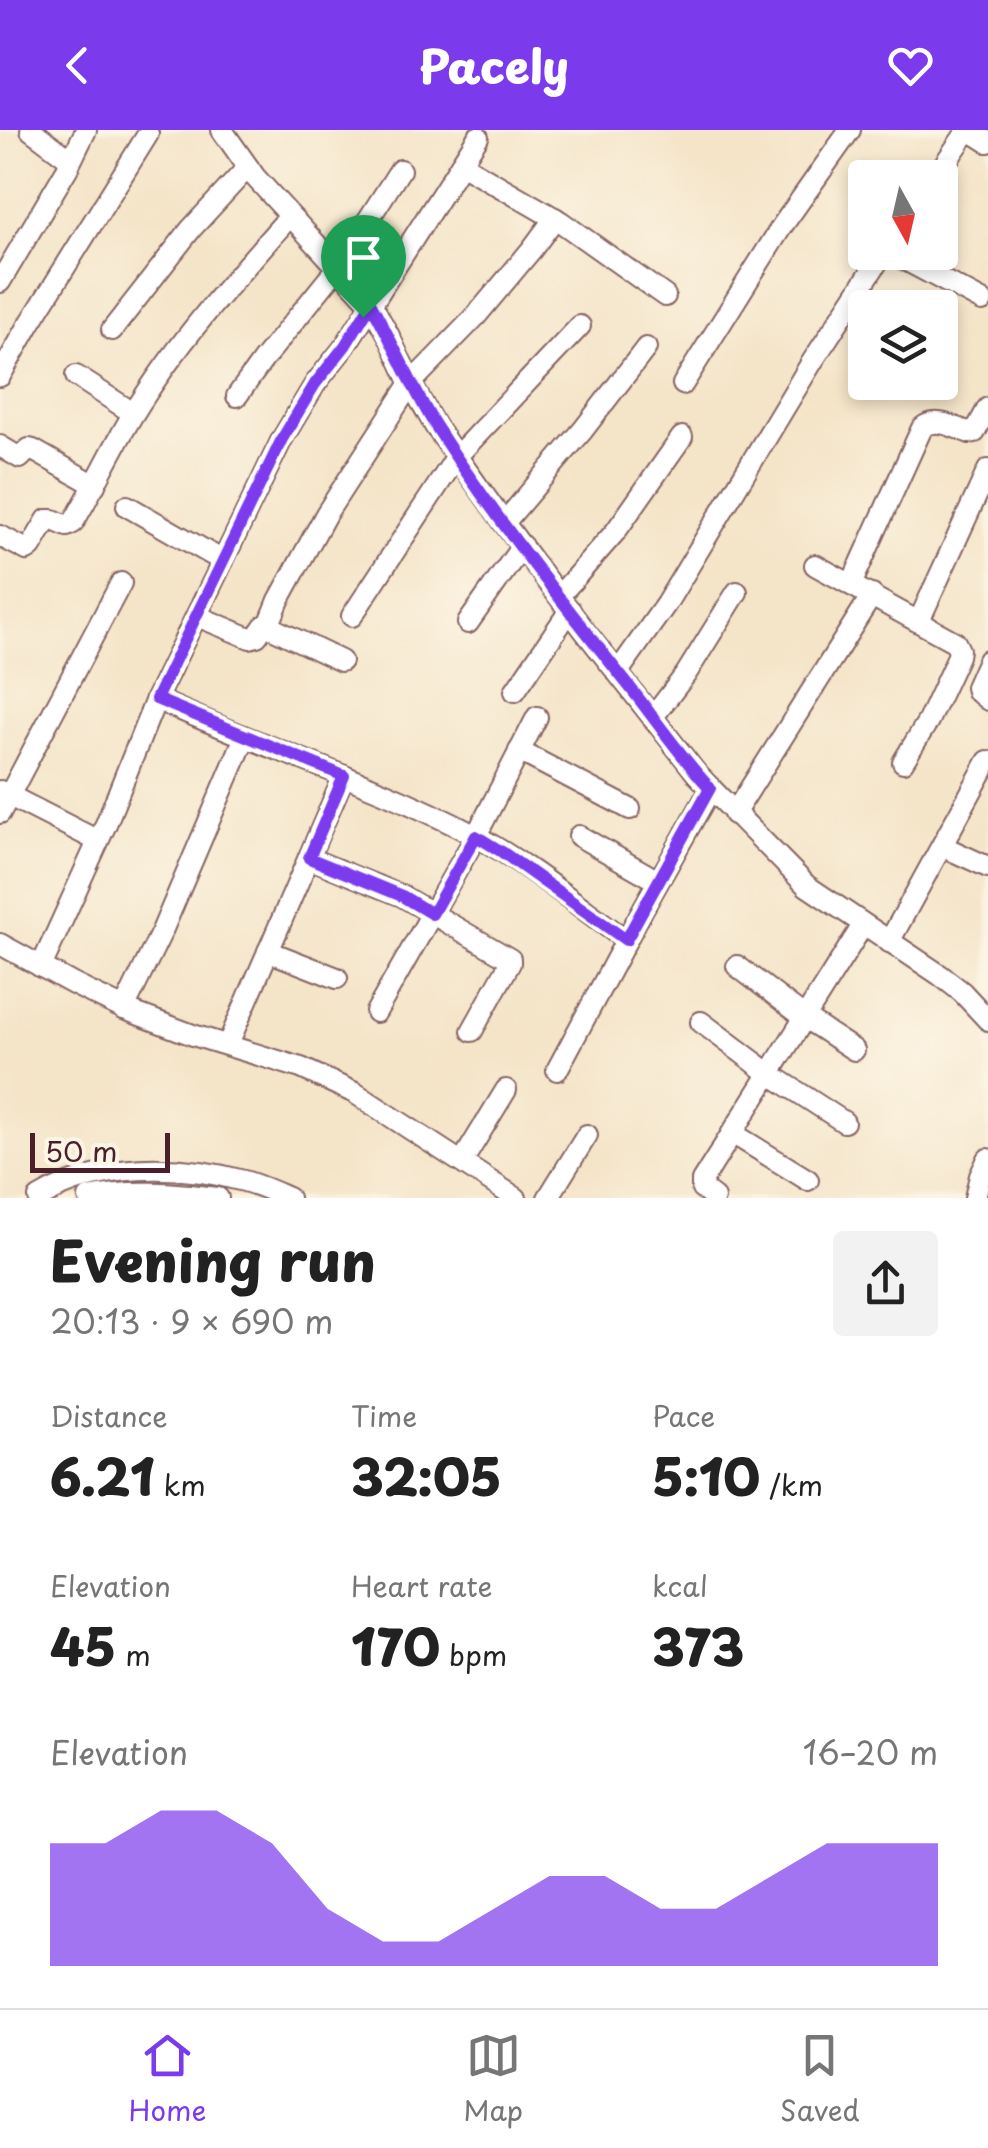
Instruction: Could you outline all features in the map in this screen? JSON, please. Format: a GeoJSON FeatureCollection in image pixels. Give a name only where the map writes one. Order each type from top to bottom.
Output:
{"type":"FeatureCollection","features":[{"type":"Feature","properties":{"kind":"street"},"geometry":{"type":"LineString","coordinates":[[31,130],[71,160]]}},
{"type":"Feature","properties":{"kind":"street"},"geometry":{"type":"LineString","coordinates":[[0,282],[86,130]]}},
{"type":"Feature","properties":{"kind":"street"},"geometry":{"type":"LineString","coordinates":[[222,130],[289,217],[371,304],[411,383],[457,456],[564,603],[710,788],[807,886],[962,992],[988,1020]]}},
{"type":"Feature","properties":{"kind":"street"},"geometry":{"type":"LineString","coordinates":[[683,384],[782,226],[850,130]]}},
{"type":"Feature","properties":{"kind":"street"},"geometry":{"type":"LineString","coordinates":[[947,160],[968,130],[988,142]]}},
{"type":"Feature","properties":{"kind":"street"},"geometry":{"type":"LineString","coordinates":[[0,376],[145,131]]}},
{"type":"Feature","properties":{"kind":"street"},"geometry":{"type":"LineString","coordinates":[[41,967],[156,699],[282,439],[478,137]]}},
{"type":"Feature","properties":{"kind":"street"},"geometry":{"type":"LineString","coordinates":[[461,164],[554,218],[665,296]]}},
{"type":"Feature","properties":{"kind":"street"},"geometry":{"type":"LineString","coordinates":[[112,330],[191,229],[248,167]]}},
{"type":"Feature","properties":{"kind":"street"},"geometry":{"type":"LineString","coordinates":[[237,396],[338,267],[400,170]]}},
{"type":"Feature","properties":{"kind":"street"},"geometry":{"type":"LineString","coordinates":[[0,536],[29,549],[48,520],[72,524],[134,413],[198,324],[289,217]]}},
{"type":"Feature","properties":{"kind":"street"},"geometry":{"type":"LineString","coordinates":[[268,627],[326,514],[411,383],[476,316],[554,218]]}},
{"type":"Feature","properties":{"kind":"street"},"geometry":{"type":"LineString","coordinates":[[618,672],[666,604],[812,362],[875,270]]}},
{"type":"Feature","properties":{"kind":"street"},"geometry":{"type":"LineString","coordinates":[[922,270],[982,301]]}},
{"type":"Feature","properties":{"kind":"street"},"geometry":{"type":"LineString","coordinates":[[352,616],[457,456],[580,326]]}},
{"type":"Feature","properties":{"kind":"street"},"geometry":{"type":"LineString","coordinates":[[504,523],[646,348]]}},
{"type":"Feature","properties":{"kind":"street"},"geometry":{"type":"LineString","coordinates":[[76,376],[134,413]]}},
{"type":"Feature","properties":{"kind":"street"},"geometry":{"type":"LineString","coordinates":[[851,584],[922,428],[938,422],[975,432],[988,408]]}},
{"type":"Feature","properties":{"kind":"street"},"geometry":{"type":"LineString","coordinates":[[515,692],[564,603],[682,438]]}},
{"type":"Feature","properties":{"kind":"street"},"geometry":{"type":"LineString","coordinates":[[0,446],[20,458],[31,449],[94,485]]}},
{"type":"Feature","properties":{"kind":"street"},"geometry":{"type":"LineString","coordinates":[[918,621],[988,470]]}},
{"type":"Feature","properties":{"kind":"street"},"geometry":{"type":"LineString","coordinates":[[127,506],[223,561]]}},
{"type":"Feature","properties":{"kind":"street"},"geometry":{"type":"LineString","coordinates":[[468,622],[522,546]]}},
{"type":"Feature","properties":{"kind":"street"},"geometry":{"type":"LineString","coordinates":[[815,566],[955,642],[959,650],[928,721],[903,762]]}},
{"type":"Feature","properties":{"kind":"street"},"geometry":{"type":"LineString","coordinates":[[98,841],[3,800],[121,583]]}},
{"type":"Feature","properties":{"kind":"street"},"geometry":{"type":"LineString","coordinates":[[653,717],[686,674],[737,592]]}},
{"type":"Feature","properties":{"kind":"street"},"geometry":{"type":"LineString","coordinates":[[734,814],[872,595]]}},
{"type":"Feature","properties":{"kind":"street"},"geometry":{"type":"LineString","coordinates":[[197,616],[250,638],[268,627],[341,661]]}},
{"type":"Feature","properties":{"kind":"street"},"geometry":{"type":"LineString","coordinates":[[988,660],[976,687],[988,700]]}},
{"type":"Feature","properties":{"kind":"street"},"geometry":{"type":"LineString","coordinates":[[156,699],[397,798],[476,836],[626,940]]}},
{"type":"Feature","properties":{"kind":"street"},"geometry":{"type":"LineString","coordinates":[[376,1012],[476,836],[536,717]]}},
{"type":"Feature","properties":{"kind":"street"},"geometry":{"type":"LineString","coordinates":[[124,1009],[162,931],[245,737]]}},
{"type":"Feature","properties":{"kind":"street"},"geometry":{"type":"LineString","coordinates":[[520,751],[630,810]]}},
{"type":"Feature","properties":{"kind":"street"},"geometry":{"type":"LineString","coordinates":[[889,942],[987,765]]}},
{"type":"Feature","properties":{"kind":"street"},"geometry":{"type":"LineString","coordinates":[[228,1044],[344,776]]}},
{"type":"Feature","properties":{"kind":"street"},"geometry":{"type":"LineString","coordinates":[[557,1070],[710,788]]}},
{"type":"Feature","properties":{"kind":"street"},"geometry":{"type":"LineString","coordinates":[[579,836],[658,880]]}},
{"type":"Feature","properties":{"kind":"street"},"geometry":{"type":"LineString","coordinates":[[942,846],[988,867]]}},
{"type":"Feature","properties":{"kind":"street"},"geometry":{"type":"LineString","coordinates":[[309,858],[402,896],[510,959],[472,1031]]}},
{"type":"Feature","properties":{"kind":"street"},"geometry":{"type":"LineString","coordinates":[[714,1198],[702,1188],[702,1181],[863,926]]}},
{"type":"Feature","properties":{"kind":"street"},"geometry":{"type":"LineString","coordinates":[[0,944],[124,1009],[301,1068],[355,1093],[516,1198]]}},
{"type":"Feature","properties":{"kind":"street"},"geometry":{"type":"LineString","coordinates":[[268,951],[337,978]]}},
{"type":"Feature","properties":{"kind":"street"},"geometry":{"type":"LineString","coordinates":[[736,966],[854,1050]]}},
{"type":"Feature","properties":{"kind":"street"},"geometry":{"type":"LineString","coordinates":[[702,1022],[770,1074],[844,1122]]}},
{"type":"Feature","properties":{"kind":"street"},"geometry":{"type":"LineString","coordinates":[[462,1162],[506,1090]]}},
{"type":"Feature","properties":{"kind":"street"},"geometry":{"type":"LineString","coordinates":[[732,1133],[808,1180]]}},
{"type":"Feature","properties":{"kind":"street"},"geometry":{"type":"LineString","coordinates":[[548,1198],[587,1135]]}},
{"type":"Feature","properties":{"kind":"street"},"geometry":{"type":"LineString","coordinates":[[976,1198],[988,1158]]}},
{"type":"Feature","properties":{"kind":"street"},"geometry":{"type":"LineString","coordinates":[[39,1198],[100,1174],[146,1168],[245,1181],[288,1198]]}},
{"type":"Feature","properties":{"kind":"street"},"geometry":{"type":"LineString","coordinates":[[89,1198],[176,1194],[218,1198]]}},
{"type":"Feature","properties":{"kind":"route"},"geometry":{"type":"LineString","coordinates":[[371,304],[436,426],[584,630],[710,788],[626,940],[476,836],[432,914],[402,896],[309,858],[344,776],[156,699],[282,439],[363,317],[371,304]]}}]}
